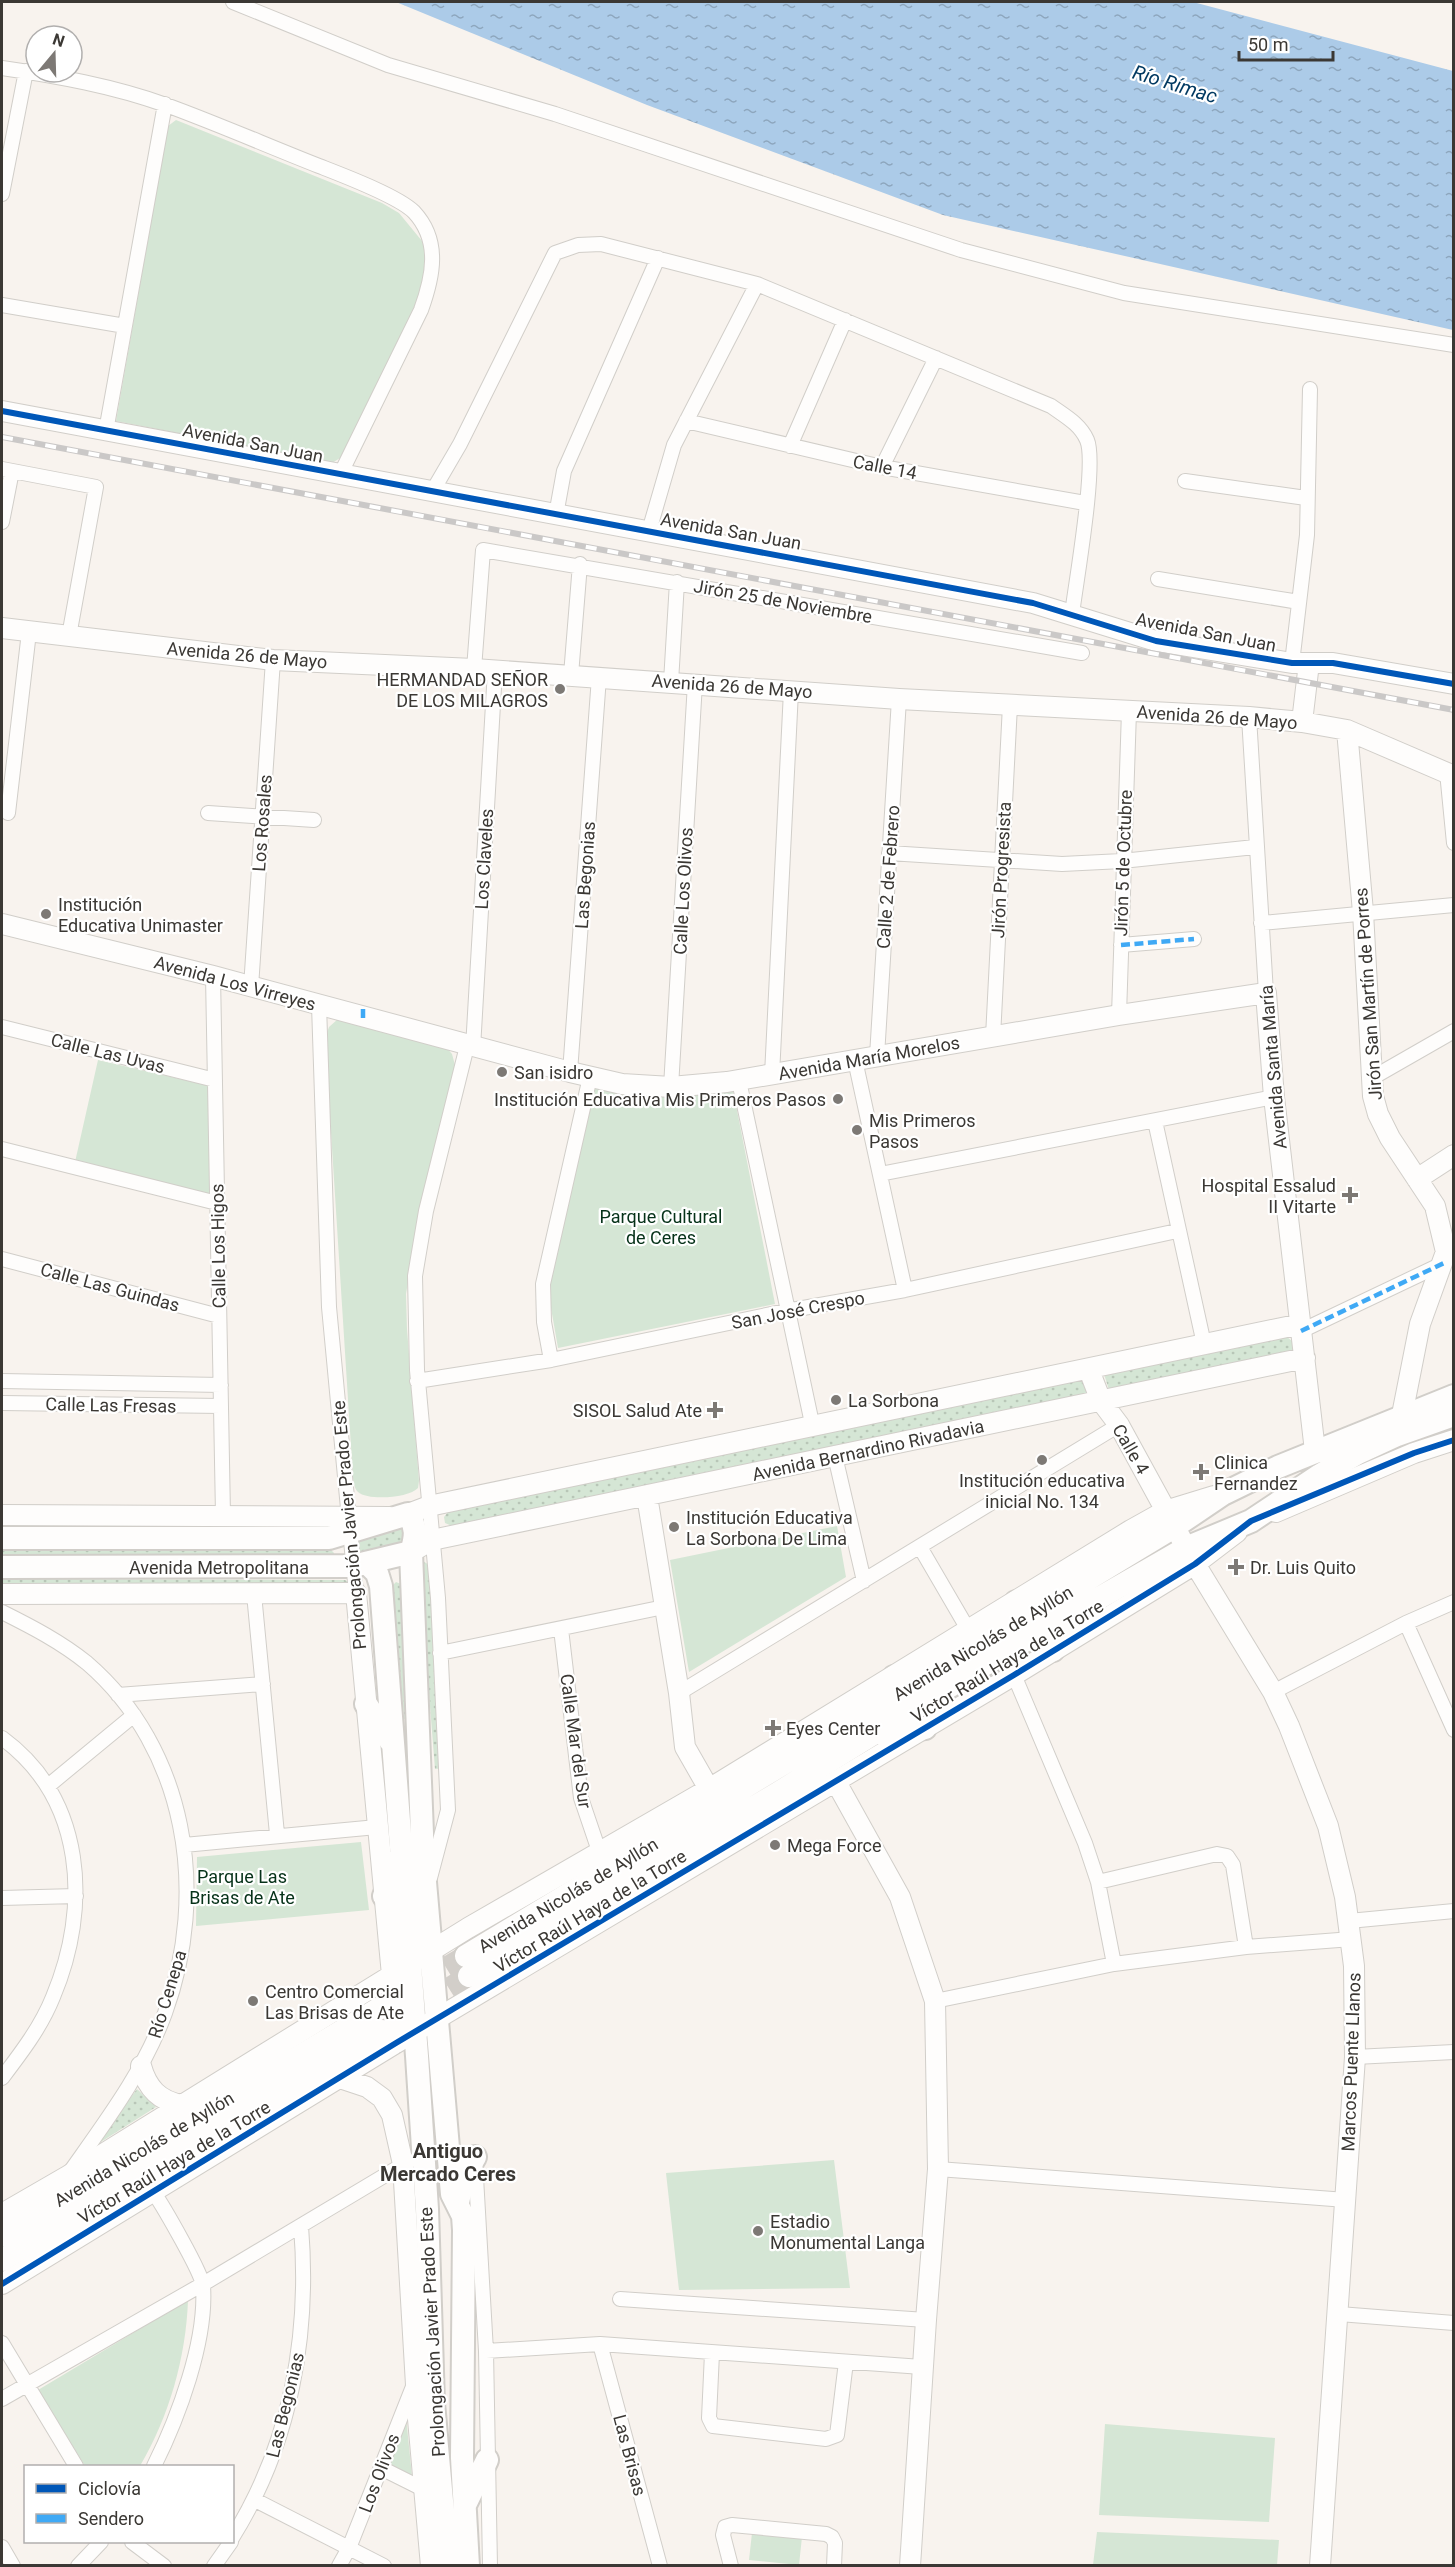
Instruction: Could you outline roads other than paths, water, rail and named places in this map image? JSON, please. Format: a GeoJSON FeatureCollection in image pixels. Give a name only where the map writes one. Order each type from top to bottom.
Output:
{"type":"FeatureCollection","features":[{"type":"Feature","properties":{"kind":"main road","name":"Avenida Nicolás de Ayllón"},"geometry":{"type":"LineString","coordinates":[[468,1966],[1071,1602],[1170,1519],[1315,1451],[1454,1396]]}},
{"type":"Feature","properties":{"kind":"main road","name":"Avenida Nicolás de Ayllón"},"geometry":{"type":"LineString","coordinates":[[1071,1602],[1190,1556],[1251,1521],[1320,1475],[1358,1453],[1397,1435],[1454,1415]]}},
{"type":"Feature","properties":{"kind":"main road","name":"Avenida Metropolitana"},"geometry":{"type":"LineString","coordinates":[[2,1538],[328,1538],[349,1524],[412,1512]]}},
{"type":"Feature","properties":{"kind":"main road","name":"Prolongación Javier Prado Este"},"geometry":{"type":"LineString","coordinates":[[412,1512],[416,1532],[411,1552],[419,1705],[418,1768],[426,1892],[439,2019],[446,2124],[455,2199],[464,2230],[463,2509],[468,2565]]}},
{"type":"Feature","properties":{"kind":"main road","name":"Avenida Metropolitana"},"geometry":{"type":"LineString","coordinates":[[2,1567],[361,1565],[411,1552]]}},
{"type":"Feature","properties":{"kind":"main road","name":"Prolongación Javier Prado Este"},"geometry":{"type":"LineString","coordinates":[[361,1565],[377,1573],[381,1586],[401,1851],[401,1970],[398,2035],[422,2127],[431,2314],[425,2411],[448,2565]]}},
{"type":"Feature","properties":{"kind":"main road"},"geometry":{"type":"LineString","coordinates":[[1016,1602],[1071,1602],[1053,1650]]}},
{"type":"Feature","properties":{"kind":"main road"},"geometry":{"type":"LineString","coordinates":[[894,1677],[869,1724],[925,1728]]}},
{"type":"Feature","properties":{"kind":"main road"},"geometry":{"type":"LineString","coordinates":[[366,1704],[393,1745]]}},
{"type":"Feature","properties":{"kind":"main road"},"geometry":{"type":"LineString","coordinates":[[384,1896],[401,1851]]}},
{"type":"Feature","properties":{"kind":"main road","name":"Avenida Nicolás de Ayllón"},"geometry":{"type":"LineString","coordinates":[[2,2235],[380,2008]]}},
{"type":"Feature","properties":{"kind":"main road","name":"Avenida Nicolás de Ayllón"},"geometry":{"type":"LineString","coordinates":[[2,2260],[398,2035]]}},
{"type":"Feature","properties":{"kind":"main road"},"geometry":{"type":"LineString","coordinates":[[422,2127],[446,2124]]}},
{"type":"Feature","properties":{"kind":"main road"},"geometry":{"type":"LineString","coordinates":[[427,2209],[437,2199],[455,2199],[475,2157]]}},
{"type":"Feature","properties":{"kind":"main road"},"geometry":{"type":"LineString","coordinates":[[431,2314],[441,2332],[450,2337],[458,2335],[463,2330]]}},
{"type":"Feature","properties":{"kind":"main road"},"geometry":{"type":"LineString","coordinates":[[463,2509],[487,2460]]}},
{"type":"Feature","properties":{"kind":"street"},"geometry":{"type":"LineString","coordinates":[[233,2],[388,65],[555,114],[961,250],[1124,293],[1454,345]]}},
{"type":"Feature","properties":{"kind":"street"},"geometry":{"type":"LineString","coordinates":[[2,68],[24,71]]}},
{"type":"Feature","properties":{"kind":"street"},"geometry":{"type":"LineString","coordinates":[[2,194],[24,81]]}},
{"type":"Feature","properties":{"kind":"street"},"geometry":{"type":"LineString","coordinates":[[84,82],[165,104],[366,185],[412,210],[426,229],[432,248],[432,282],[421,310],[340,475]]}},
{"type":"Feature","properties":{"kind":"street"},"geometry":{"type":"LineString","coordinates":[[106,431],[165,104]]}},
{"type":"Feature","properties":{"kind":"street"},"geometry":{"type":"LineString","coordinates":[[432,492],[459,444],[555,253],[579,245],[601,244],[757,284],[1051,406],[1075,422],[1088,441],[1092,466],[1085,503],[1072,614]]}},
{"type":"Feature","properties":{"kind":"street"},"geometry":{"type":"LineString","coordinates":[[555,515],[564,471],[658,258]]}},
{"type":"Feature","properties":{"kind":"street"},"geometry":{"type":"LineString","coordinates":[[649,531],[674,445],[757,284]]}},
{"type":"Feature","properties":{"kind":"street"},"geometry":{"type":"LineString","coordinates":[[2,305],[125,326]]}},
{"type":"Feature","properties":{"kind":"street"},"geometry":{"type":"LineString","coordinates":[[790,447],[845,320]]}},
{"type":"Feature","properties":{"kind":"street"},"geometry":{"type":"LineString","coordinates":[[882,467],[936,358]]}},
{"type":"Feature","properties":{"kind":"street"},"geometry":{"type":"LineString","coordinates":[[1302,722],[1299,602],[1307,535],[1310,389]]}},
{"type":"Feature","properties":{"kind":"street","name":"Avenida San Juan"},"geometry":{"type":"LineString","coordinates":[[2,411],[1033,603],[1156,641],[1301,663],[1334,663],[1454,684]]}},
{"type":"Feature","properties":{"kind":"street","name":"Calle 14"},"geometry":{"type":"LineString","coordinates":[[686,421],[882,467],[1085,503]]}},
{"type":"Feature","properties":{"kind":"street"},"geometry":{"type":"LineString","coordinates":[[2,522],[7,470],[96,487],[69,636]]}},
{"type":"Feature","properties":{"kind":"street"},"geometry":{"type":"LineString","coordinates":[[1185,481],[1306,498]]}},
{"type":"Feature","properties":{"kind":"street","name":"Jirón 25 de Noviembre"},"geometry":{"type":"LineString","coordinates":[[474,669],[483,550],[580,564],[1082,653]]}},
{"type":"Feature","properties":{"kind":"street"},"geometry":{"type":"LineString","coordinates":[[572,675],[580,564]]}},
{"type":"Feature","properties":{"kind":"street"},"geometry":{"type":"LineString","coordinates":[[1158,579],[1299,602]]}},
{"type":"Feature","properties":{"kind":"street"},"geometry":{"type":"LineString","coordinates":[[671,682],[677,582]]}},
{"type":"Feature","properties":{"kind":"street","name":"Avenida 26 de Mayo"},"geometry":{"type":"LineString","coordinates":[[2,628],[273,660],[495,670],[671,682],[695,690],[791,691],[899,699],[1009,713],[1129,711],[1302,722],[1347,730],[1450,774]]}},
{"type":"Feature","properties":{"kind":"street"},"geometry":{"type":"LineString","coordinates":[[8,813],[29,632]]}},
{"type":"Feature","properties":{"kind":"street","name":"Los Rosales"},"geometry":{"type":"LineString","coordinates":[[251,987],[273,660]]}},
{"type":"Feature","properties":{"kind":"street","name":"Los Claveles"},"geometry":{"type":"LineString","coordinates":[[470,1047],[495,670]]}},
{"type":"Feature","properties":{"kind":"street","name":"Las Begonias"},"geometry":{"type":"LineString","coordinates":[[570,1072],[599,677]]}},
{"type":"Feature","properties":{"kind":"street","name":"Calle Los Olivos"},"geometry":{"type":"LineString","coordinates":[[671,1087],[695,690]]}},
{"type":"Feature","properties":{"kind":"street"},"geometry":{"type":"LineString","coordinates":[[772,1075],[791,691]]}},
{"type":"Feature","properties":{"kind":"street","name":"Calle 2 de Febrero"},"geometry":{"type":"LineString","coordinates":[[877,1056],[899,699]]}},
{"type":"Feature","properties":{"kind":"street","name":"Jirón 5 de Octubre"},"geometry":{"type":"LineString","coordinates":[[1119,1015],[1122,861],[1129,711]]}},
{"type":"Feature","properties":{"kind":"street","name":"Jirón Progresista"},"geometry":{"type":"LineString","coordinates":[[993,1028],[1009,713]]}},
{"type":"Feature","properties":{"kind":"street","name":"Avenida Santa María"},"geometry":{"type":"LineString","coordinates":[[1249,717],[1255,847],[1274,1097],[1315,1451]]}},
{"type":"Feature","properties":{"kind":"street","name":"Jirón San Martín de Porres"},"geometry":{"type":"LineString","coordinates":[[1347,730],[1363,912],[1372,1078],[1378,1114],[1435,1206],[1446,1252],[1444,1263],[1420,1324],[1402,1415]]}},
{"type":"Feature","properties":{"kind":"street"},"geometry":{"type":"LineString","coordinates":[[1450,774],[1454,843]]}},
{"type":"Feature","properties":{"kind":"street"},"geometry":{"type":"LineString","coordinates":[[208,813],[314,820]]}},
{"type":"Feature","properties":{"kind":"street"},"geometry":{"type":"LineString","coordinates":[[889,853],[1062,864],[1122,861],[1255,847]]}},
{"type":"Feature","properties":{"kind":"street"},"geometry":{"type":"LineString","coordinates":[[1261,923],[1454,905]]}},
{"type":"Feature","properties":{"kind":"street","name":"Avenida Los Virreyes"},"geometry":{"type":"LineString","coordinates":[[2,924],[213,976],[319,1005],[363,1012],[470,1047]]}},
{"type":"Feature","properties":{"kind":"street"},"geometry":{"type":"LineString","coordinates":[[1121,945],[1194,939]]}},
{"type":"Feature","properties":{"kind":"street","name":"Calle Los Higos"},"geometry":{"type":"LineString","coordinates":[[213,976],[223,1515]]}},
{"type":"Feature","properties":{"kind":"street","name":"Avenida María Morelos"},"geometry":{"type":"LineString","coordinates":[[470,1047],[590,1077],[622,1083],[671,1087],[739,1081],[877,1056],[993,1028],[1119,1015],[1266,993]]}},
{"type":"Feature","properties":{"kind":"street","name":"Prolongación Javier Prado Este"},"geometry":{"type":"LineString","coordinates":[[319,1005],[329,1307],[349,1524],[361,1565],[356,1593],[384,1896],[401,1970]]}},
{"type":"Feature","properties":{"kind":"street","name":"Calle Las Uvas"},"geometry":{"type":"LineString","coordinates":[[2,1027],[215,1080]]}},
{"type":"Feature","properties":{"kind":"street"},"geometry":{"type":"LineString","coordinates":[[1372,1078],[1454,1030]]}},
{"type":"Feature","properties":{"kind":"street","name":"Prolongación Javier Prado Este"},"geometry":{"type":"LineString","coordinates":[[426,1892],[448,1810],[432,1540],[412,1512],[417,1381],[414,1311],[419,1247],[470,1047]]}},
{"type":"Feature","properties":{"kind":"street"},"geometry":{"type":"LineString","coordinates":[[855,1060],[905,1290]]}},
{"type":"Feature","properties":{"kind":"street"},"geometry":{"type":"LineString","coordinates":[[550,1360],[544,1322],[543,1284],[590,1077]]}},
{"type":"Feature","properties":{"kind":"street"},"geometry":{"type":"LineString","coordinates":[[739,1081],[786,1311],[813,1428]]}},
{"type":"Feature","properties":{"kind":"street"},"geometry":{"type":"LineString","coordinates":[[880,1174],[1274,1097]]}},
{"type":"Feature","properties":{"kind":"street"},"geometry":{"type":"LineString","coordinates":[[1155,1121],[1177,1231],[1204,1344]]}},
{"type":"Feature","properties":{"kind":"street"},"geometry":{"type":"LineString","coordinates":[[2,1149],[217,1203]]}},
{"type":"Feature","properties":{"kind":"street"},"geometry":{"type":"LineString","coordinates":[[1417,1179],[1454,1155]]}},
{"type":"Feature","properties":{"kind":"street","name":"San José Crespo"},"geometry":{"type":"LineString","coordinates":[[417,1381],[550,1360],[786,1311],[905,1290],[1177,1231]]}},
{"type":"Feature","properties":{"kind":"street","name":"Calle Las Guindas"},"geometry":{"type":"LineString","coordinates":[[2,1259],[219,1316]]}},
{"type":"Feature","properties":{"kind":"street"},"geometry":{"type":"LineString","coordinates":[[1301,1327],[1444,1263]]}},
{"type":"Feature","properties":{"kind":"street","name":"Avenida Bernardino Rivadavia"},"geometry":{"type":"LineString","coordinates":[[412,1512],[1204,1344],[1301,1327]]}},
{"type":"Feature","properties":{"kind":"street","name":"Avenida Bernardino Rivadavia"},"geometry":{"type":"LineString","coordinates":[[432,1540],[1305,1358]]}},
{"type":"Feature","properties":{"kind":"street","name":"Calle 4"},"geometry":{"type":"LineString","coordinates":[[1089,1370],[1101,1401],[1119,1425],[1170,1519]]}},
{"type":"Feature","properties":{"kind":"street","name":"Calle Las Fresas"},"geometry":{"type":"LineString","coordinates":[[2,1381],[221,1385]]}},
{"type":"Feature","properties":{"kind":"street","name":"Calle Las Fresas"},"geometry":{"type":"LineString","coordinates":[[2,1403],[221,1406]]}},
{"type":"Feature","properties":{"kind":"street"},"geometry":{"type":"LineString","coordinates":[[680,1693],[1119,1425]]}},
{"type":"Feature","properties":{"kind":"street"},"geometry":{"type":"LineString","coordinates":[[1251,1521],[1414,1454],[1454,1440]]}},
{"type":"Feature","properties":{"kind":"street"},"geometry":{"type":"LineString","coordinates":[[835,1456],[864,1581]]}},
{"type":"Feature","properties":{"kind":"street"},"geometry":{"type":"LineString","coordinates":[[647,1496],[680,1693],[685,1747],[709,1789]]}},
{"type":"Feature","properties":{"kind":"street","name":"Avenida Metropolitana"},"geometry":{"type":"LineString","coordinates":[[2,1515],[223,1515],[349,1524]]}},
{"type":"Feature","properties":{"kind":"street"},"geometry":{"type":"LineString","coordinates":[[2,2214],[66,2177],[432,1951],[599,1851],[709,1789],[1016,1602],[1170,1519]]}},
{"type":"Feature","properties":{"kind":"street","name":"Marcos Puente Llanos"},"geometry":{"type":"LineString","coordinates":[[1170,1519],[1273,1692],[1304,1761],[1328,1826],[1351,1930],[1356,1994],[1355,2057],[1320,2565]]}},
{"type":"Feature","properties":{"kind":"street","name":"Avenida Metropolitana"},"geometry":{"type":"LineString","coordinates":[[411,1552],[432,1540]]}},
{"type":"Feature","properties":{"kind":"street"},"geometry":{"type":"LineString","coordinates":[[920,1547],[969,1631]]}},
{"type":"Feature","properties":{"kind":"street","name":"Víctor Raúl Haya de la Torre"},"geometry":{"type":"LineString","coordinates":[[2,2284],[340,2078],[398,2035],[439,2019],[1014,1675],[1190,1556]]}},
{"type":"Feature","properties":{"kind":"street","name":"Avenida Metropolitana"},"geometry":{"type":"LineString","coordinates":[[2,1593],[356,1593]]}},
{"type":"Feature","properties":{"kind":"street"},"geometry":{"type":"LineString","coordinates":[[254,1594],[277,1834]]}},
{"type":"Feature","properties":{"kind":"street"},"geometry":{"type":"LineString","coordinates":[[1273,1692],[1406,1623],[1454,1602]]}},
{"type":"Feature","properties":{"kind":"street"},"geometry":{"type":"LineString","coordinates":[[440,1653],[664,1607]]}},
{"type":"Feature","properties":{"kind":"street","name":"Río Cenepa"},"geometry":{"type":"LineString","coordinates":[[2,1612],[70,1650],[118,1695],[134,1715],[167,1777],[184,1845],[187,1902],[183,1947],[165,2013],[141,2066],[66,2177]]}},
{"type":"Feature","properties":{"kind":"street"},"geometry":{"type":"LineString","coordinates":[[1406,1623],[1454,1730]]}},
{"type":"Feature","properties":{"kind":"street","name":"Calle Mar del Sur"},"geometry":{"type":"LineString","coordinates":[[561,1629],[580,1798],[599,1851]]}},
{"type":"Feature","properties":{"kind":"street"},"geometry":{"type":"LineString","coordinates":[[1014,1675],[1085,1843],[1098,1882],[1114,1964]]}},
{"type":"Feature","properties":{"kind":"street"},"geometry":{"type":"LineString","coordinates":[[118,1695],[263,1684]]}},
{"type":"Feature","properties":{"kind":"street"},"geometry":{"type":"LineString","coordinates":[[48,1786],[134,1715]]}},
{"type":"Feature","properties":{"kind":"street"},"geometry":{"type":"LineString","coordinates":[[2,1738],[27,1760],[48,1786],[69,1831],[75,1863],[76,1896],[71,1938],[53,1999],[30,2040],[2,2078]]}},
{"type":"Feature","properties":{"kind":"street"},"geometry":{"type":"LineString","coordinates":[[836,1782],[900,1897],[935,2001],[938,2169],[922,2367],[910,2565]]}},
{"type":"Feature","properties":{"kind":"street"},"geometry":{"type":"LineString","coordinates":[[184,1845],[277,1834],[377,1827]]}},
{"type":"Feature","properties":{"kind":"street"},"geometry":{"type":"LineString","coordinates":[[1098,1882],[1217,1854],[1227,1856],[1233,1865],[1246,1947]]}},
{"type":"Feature","properties":{"kind":"street"},"geometry":{"type":"LineString","coordinates":[[2,1898],[76,1896]]}},
{"type":"Feature","properties":{"kind":"street"},"geometry":{"type":"LineString","coordinates":[[935,2001],[1114,1964],[1246,1947],[1454,1911]]}},
{"type":"Feature","properties":{"kind":"street"},"geometry":{"type":"LineString","coordinates":[[1355,2057],[1454,2052]]}},
{"type":"Feature","properties":{"kind":"street"},"geometry":{"type":"LineString","coordinates":[[141,2066],[150,2088],[159,2097],[182,2105]]}},
{"type":"Feature","properties":{"kind":"street","name":"Prolongación Javier Prado Este"},"geometry":{"type":"LineString","coordinates":[[340,2078],[367,2087],[382,2098],[392,2115],[403,2164],[415,2380],[425,2411],[423,2489],[431,2565]]}},
{"type":"Feature","properties":{"kind":"street"},"geometry":{"type":"LineString","coordinates":[[2,2399],[203,2284],[423,2153]]}},
{"type":"Feature","properties":{"kind":"street"},"geometry":{"type":"LineString","coordinates":[[475,2157],[486,2351],[490,2565]]}},
{"type":"Feature","properties":{"kind":"street"},"geometry":{"type":"LineString","coordinates":[[938,2169],[1346,2200]]}},
{"type":"Feature","properties":{"kind":"street"},"geometry":{"type":"LineString","coordinates":[[154,2193],[203,2284],[200,2327],[182,2401],[154,2465]]}},
{"type":"Feature","properties":{"kind":"street","name":"Las Begonias"},"geometry":{"type":"LineString","coordinates":[[234,2537],[255,2500],[283,2425],[298,2358],[303,2303],[301,2226]]}},
{"type":"Feature","properties":{"kind":"street"},"geometry":{"type":"LineString","coordinates":[[620,2299],[926,2320]]}},
{"type":"Feature","properties":{"kind":"street"},"geometry":{"type":"LineString","coordinates":[[1339,2314],[1454,2323]]}},
{"type":"Feature","properties":{"kind":"street"},"geometry":{"type":"LineString","coordinates":[[2,2343],[25,2385],[75,2465]]}},
{"type":"Feature","properties":{"kind":"street"},"geometry":{"type":"LineString","coordinates":[[486,2351],[600,2344],[922,2367]]}},
{"type":"Feature","properties":{"kind":"street","name":"Las Brisas"},"geometry":{"type":"LineString","coordinates":[[600,2344],[660,2565]]}},
{"type":"Feature","properties":{"kind":"street"},"geometry":{"type":"LineString","coordinates":[[712,2353],[709,2418],[713,2426],[826,2439],[837,2435],[846,2362]]}},
{"type":"Feature","properties":{"kind":"street","name":"Los Olivos"},"geometry":{"type":"LineString","coordinates":[[339,2565],[349,2548],[415,2380]]}},
{"type":"Feature","properties":{"kind":"street"},"geometry":{"type":"LineString","coordinates":[[381,2468],[423,2489]]}},
{"type":"Feature","properties":{"kind":"street"},"geometry":{"type":"LineString","coordinates":[[255,2500],[384,2565]]}},
{"type":"Feature","properties":{"kind":"street"},"geometry":{"type":"LineString","coordinates":[[731,2565],[723,2535],[725,2527],[732,2525],[826,2534],[832,2537],[835,2543],[834,2565]]}},
{"type":"Feature","properties":{"kind":"street"},"geometry":{"type":"LineString","coordinates":[[78,2565],[99,2543]]}},
{"type":"Feature","properties":{"kind":"street"},"geometry":{"type":"LineString","coordinates":[[135,2543],[164,2565]]}},
{"type":"Feature","properties":{"kind":"street","name":"Las Begonias"},"geometry":{"type":"LineString","coordinates":[[214,2565],[230,2543]]}},
{"type":"Feature","properties":{"kind":"street"},"geometry":{"type":"LineString","coordinates":[[2,2547],[13,2565]]}},
{"type":"Feature","properties":{"kind":"water","name":"Río Rímac"},"geometry":{"type":"Polygon","coordinates":[[[396,2],[1193,2],[1453,71],[1453,330],[943,215],[647,105],[396,2]]]}},
{"type":"Feature","properties":{"kind":"tunnel"},"geometry":{"type":"LineString","coordinates":[[418,1985],[466,1956]]}},
{"type":"Feature","properties":{"kind":"tunnel"},"geometry":{"type":"LineString","coordinates":[[421,2006],[469,1976]]}},
{"type":"Feature","properties":{"kind":"railway"},"geometry":{"type":"LineString","coordinates":[[2,437],[1454,710]]}},
{"type":"Feature","properties":{"kind":"place","name":"HERMANDAD SEÑOR DE LOS MILAGROS"},"geometry":{"type":"Point","coordinates":[560,689]}},
{"type":"Feature","properties":{"kind":"place","name":"Institución Educativa Unimaster"},"geometry":{"type":"Point","coordinates":[46,914]}},
{"type":"Feature","properties":{"kind":"place","name":"San isidro"},"geometry":{"type":"Point","coordinates":[502,1072]}},
{"type":"Feature","properties":{"kind":"place","name":"Institución Educativa Mis Primeros Pasos"},"geometry":{"type":"Point","coordinates":[838,1099]}},
{"type":"Feature","properties":{"kind":"place","name":"Mis Primeros Pasos"},"geometry":{"type":"Point","coordinates":[857,1130]}},
{"type":"Feature","properties":{"kind":"place","name":"Hospital Essalud II Vitarte"},"geometry":{"type":"Point","coordinates":[1350,1195]}},
{"type":"Feature","properties":{"kind":"place","name":"La Sorbona"},"geometry":{"type":"Point","coordinates":[836,1400]}},
{"type":"Feature","properties":{"kind":"place","name":"SISOL Salud Ate"},"geometry":{"type":"Point","coordinates":[715,1410]}},
{"type":"Feature","properties":{"kind":"place","name":"Institución educativa inicial No. 134"},"geometry":{"type":"Point","coordinates":[1042,1460]}},
{"type":"Feature","properties":{"kind":"place","name":"Clinica Fernandez"},"geometry":{"type":"Point","coordinates":[1201,1472]}},
{"type":"Feature","properties":{"kind":"place","name":"Institución Educativa La Sorbona De Lima"},"geometry":{"type":"Point","coordinates":[674,1527]}},
{"type":"Feature","properties":{"kind":"place","name":"Dr. Luis Quito"},"geometry":{"type":"Point","coordinates":[1236,1567]}},
{"type":"Feature","properties":{"kind":"place","name":"Eyes Center"},"geometry":{"type":"Point","coordinates":[773,1728]}},
{"type":"Feature","properties":{"kind":"place","name":"Mega Force"},"geometry":{"type":"Point","coordinates":[775,1845]}},
{"type":"Feature","properties":{"kind":"place","name":"Centro Comercial Las Brisas de Ate"},"geometry":{"type":"Point","coordinates":[253,2001]}},
{"type":"Feature","properties":{"kind":"place","name":"Estadio Monumental Langa"},"geometry":{"type":"Point","coordinates":[758,2231]}},
{"type":"Feature","properties":{"kind":"district","name":"Antiguo Mercado Ceres"},"geometry":{"type":"Point","coordinates":[448,2162]}},
{"type":"Feature","properties":{"kind":"park label","name":"Parque Cultural de Ceres"},"geometry":{"type":"Point","coordinates":[661,1226]}},
{"type":"Feature","properties":{"kind":"park label","name":"Parque Las Brisas de Ate"},"geometry":{"type":"Point","coordinates":[242,1886]}}]}
